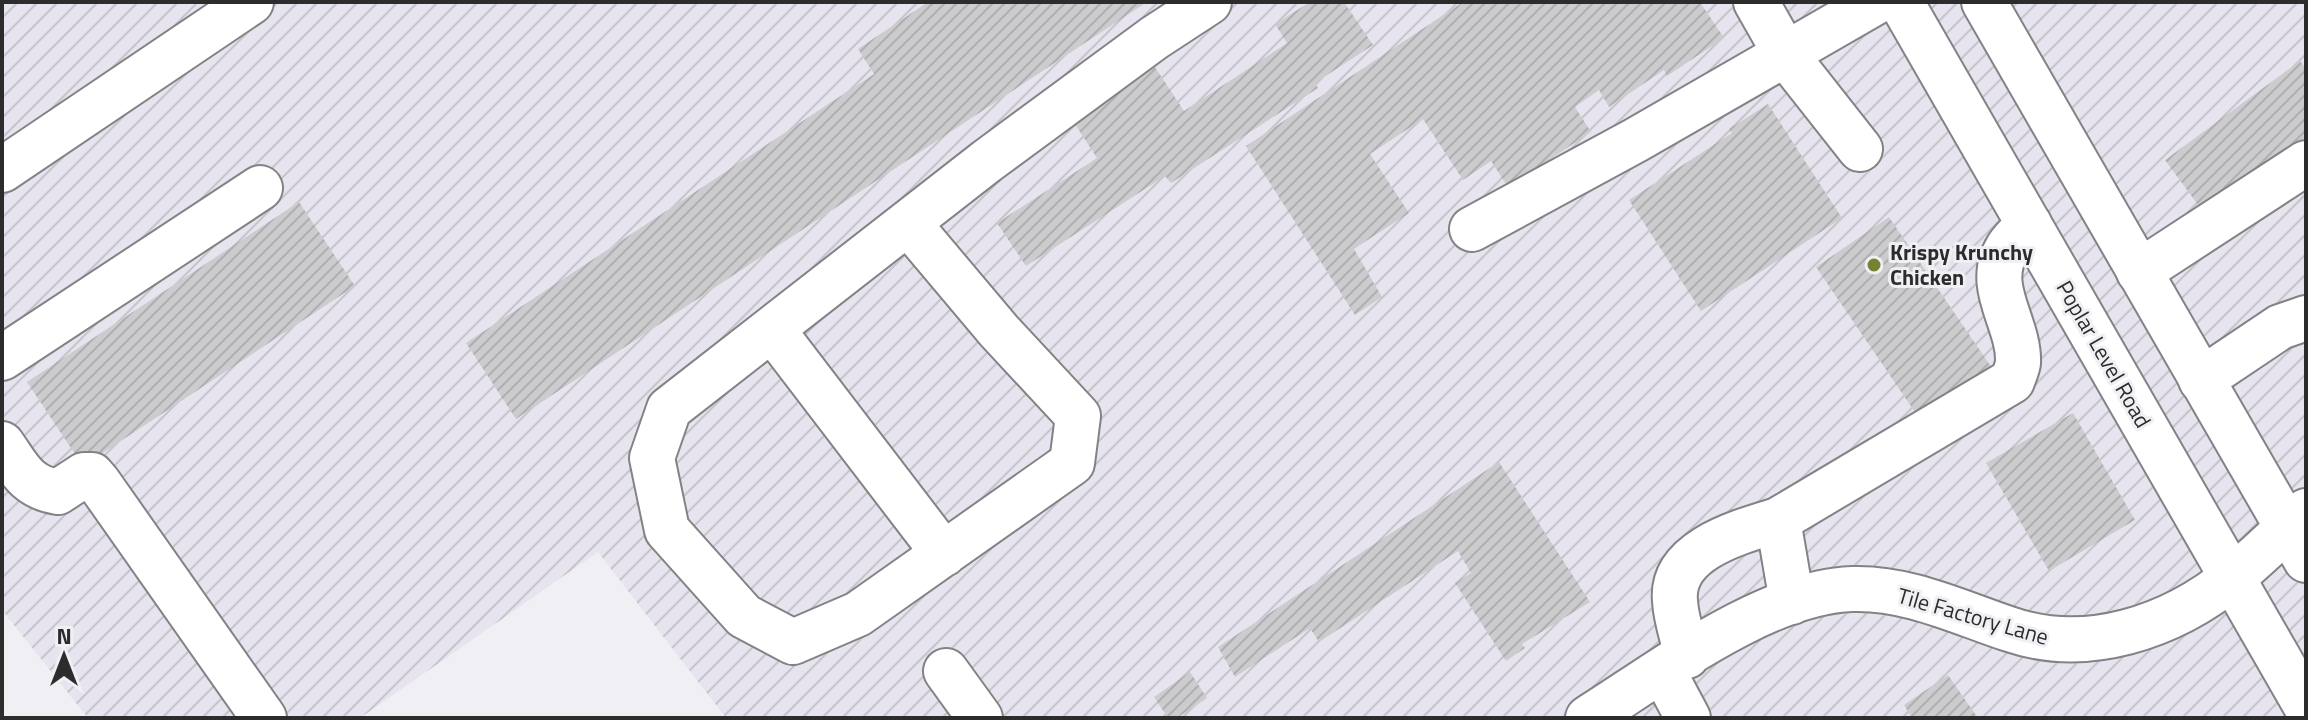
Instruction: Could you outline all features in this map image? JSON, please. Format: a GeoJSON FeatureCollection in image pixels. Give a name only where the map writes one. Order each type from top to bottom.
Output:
{"type":"FeatureCollection","features":[{"type":"Feature","properties":{"kind":"main road"},"geometry":{"type":"LineString","coordinates":[[2,170],[251,2]]}},
{"type":"Feature","properties":{"kind":"main road"},"geometry":{"type":"LineString","coordinates":[[908,223],[999,331],[1078,416],[1072,463],[858,614],[793,642],[744,616],[667,530],[652,458],[669,409],[908,223],[1128,57],[1209,2]]}},
{"type":"Feature","properties":{"kind":"main road"},"geometry":{"type":"LineString","coordinates":[[1756,2],[1786,55],[1860,149]]}},
{"type":"Feature","properties":{"kind":"main road"},"geometry":{"type":"LineString","coordinates":[[1472,229],[1876,2]]}},
{"type":"Feature","properties":{"kind":"main road","name":"Poplar Level Road"},"geometry":{"type":"LineString","coordinates":[[1901,2],[2306,706]]}},
{"type":"Feature","properties":{"kind":"main road"},"geometry":{"type":"LineString","coordinates":[[1984,2],[2201,380],[2300,533]]}},
{"type":"Feature","properties":{"kind":"main road"},"geometry":{"type":"LineString","coordinates":[[2139,272],[2306,163]]}},
{"type":"Feature","properties":{"kind":"main road"},"geometry":{"type":"LineString","coordinates":[[2,358],[260,188]]}},
{"type":"Feature","properties":{"kind":"main road"},"geometry":{"type":"LineString","coordinates":[[1688,718],[1675,664],[1674,600],[1678,575],[1693,557],[1739,532],[1778,520],[2012,381],[2018,364],[2014,339],[2001,300],[1999,273],[2007,247],[2029,224]]}},
{"type":"Feature","properties":{"kind":"main road"},"geometry":{"type":"LineString","coordinates":[[2201,380],[2280,327],[2306,318]]}},
{"type":"Feature","properties":{"kind":"main road"},"geometry":{"type":"LineString","coordinates":[[772,329],[944,554]]}},
{"type":"Feature","properties":{"kind":"main road"},"geometry":{"type":"LineString","coordinates":[[2,444],[30,483],[43,490],[58,492],[84,475],[92,475],[264,718]]}},
{"type":"Feature","properties":{"kind":"main road"},"geometry":{"type":"LineString","coordinates":[[1778,520],[1792,602]]}},
{"type":"Feature","properties":{"kind":"main road","name":"Tile Factory Lane"},"geometry":{"type":"LineString","coordinates":[[1588,718],[1755,616],[1821,592],[1881,589],[1917,597],[2040,638],[2070,641],[2100,639],[2180,613],[2300,533]]}},
{"type":"Feature","properties":{"kind":"main road"},"geometry":{"type":"LineString","coordinates":[[946,671],[980,718]]}},
{"type":"Feature","properties":{"kind":"shaded area"},"geometry":{"type":"Polygon","coordinates":[[[2,2],[2306,2],[2306,718],[726,718],[598,552],[360,718],[88,718],[2,610],[2,2]]]}},
{"type":"Feature","properties":{"kind":"building"},"geometry":{"type":"Polygon","coordinates":[[[928,2],[1147,2],[516,419],[466,343],[874,74],[858,49],[928,2]]]}},
{"type":"Feature","properties":{"kind":"building"},"geometry":{"type":"Polygon","coordinates":[[[1310,2],[1344,2],[1373,45],[1315,83],[1318,88],[1171,183],[1165,176],[1026,266],[997,223],[1097,158],[1071,118],[1153,64],[1184,111],[1287,43],[1275,24],[1310,2]]]}},
{"type":"Feature","properties":{"kind":"building"},"geometry":{"type":"Polygon","coordinates":[[[1463,2],[1700,2],[1724,38],[1667,76],[1664,70],[1609,107],[1599,90],[1575,107],[1591,132],[1508,187],[1491,161],[1463,180],[1423,119],[1370,154],[1409,213],[1354,249],[1382,297],[1355,315],[1246,146],[1463,2]]]}},
{"type":"Feature","properties":{"kind":"building"},"geometry":{"type":"Polygon","coordinates":[[[2300,61],[2306,69],[2306,137],[2204,213],[2165,160],[2300,61]]]}},
{"type":"Feature","properties":{"kind":"building"},"geometry":{"type":"Polygon","coordinates":[[[1768,104],[1842,218],[1701,311],[1629,200],[1732,133],[1729,129],[1768,104]]]}},
{"type":"Feature","properties":{"kind":"building"},"geometry":{"type":"Polygon","coordinates":[[[299,202],[355,286],[83,466],[27,382],[299,202]]]}},
{"type":"Feature","properties":{"kind":"building"},"geometry":{"type":"Polygon","coordinates":[[[1889,217],[1994,371],[1921,421],[1816,267],[1889,217]]]}},
{"type":"Feature","properties":{"kind":"building"},"geometry":{"type":"Polygon","coordinates":[[[2073,413],[2135,520],[2049,571],[1986,463],[2073,413]]]}},
{"type":"Feature","properties":{"kind":"building"},"geometry":{"type":"Polygon","coordinates":[[[1499,462],[1590,602],[1522,644],[1525,648],[1506,661],[1455,583],[1471,573],[1458,551],[1319,642],[1310,628],[1235,677],[1218,647],[1499,462]]]}},
{"type":"Feature","properties":{"kind":"building"},"geometry":{"type":"Polygon","coordinates":[[[1190,672],[1207,698],[1177,718],[1168,718],[1154,697],[1190,672]]]}},
{"type":"Feature","properties":{"kind":"building"},"geometry":{"type":"Polygon","coordinates":[[[1948,675],[1978,718],[1912,718],[1904,705],[1948,675]]]}},
{"type":"Feature","properties":{"kind":"place","name":"Krispy Krunchy Chicken"},"geometry":{"type":"Point","coordinates":[1874,265]}}]}
